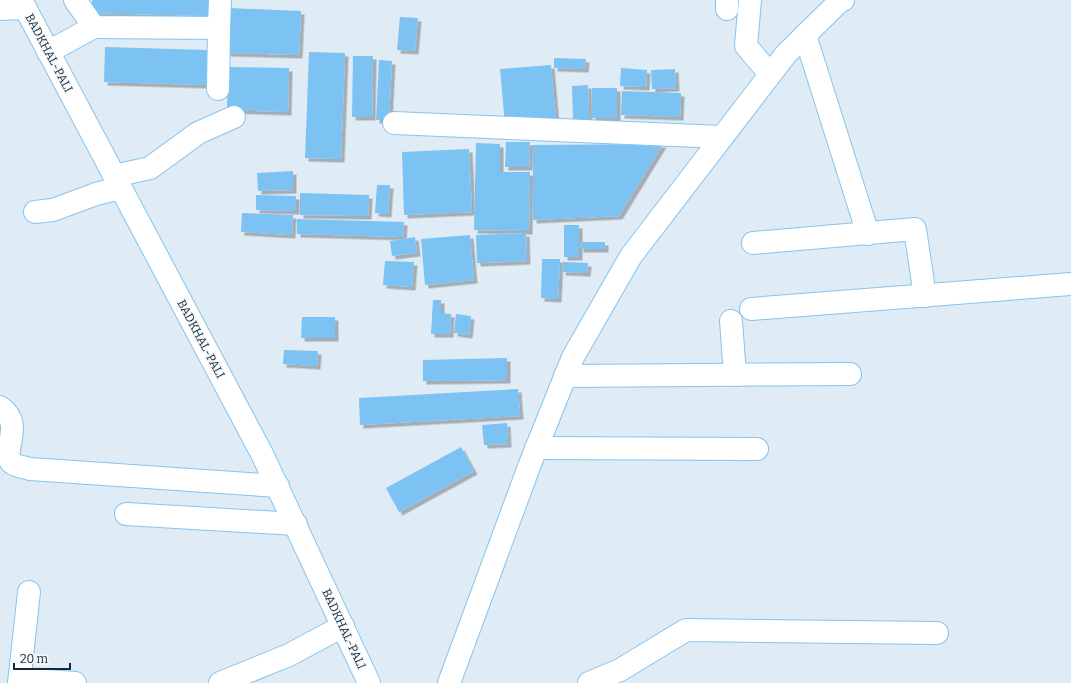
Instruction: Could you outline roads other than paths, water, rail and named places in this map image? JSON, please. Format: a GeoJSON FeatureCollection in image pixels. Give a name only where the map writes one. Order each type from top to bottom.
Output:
{"type":"FeatureCollection","features":[{"type":"Feature","properties":{"kind":"street"},"geometry":{"type":"LineString","coordinates":[[75,0],[94,27]]}},
{"type":"Feature","properties":{"kind":"street"},"geometry":{"type":"LineString","coordinates":[[218,89],[220,0]]}},
{"type":"Feature","properties":{"kind":"street"},"geometry":{"type":"LineString","coordinates":[[750,0],[746,46],[770,74]]}},
{"type":"Feature","properties":{"kind":"street"},"geometry":{"type":"LineString","coordinates":[[449,683],[536,448],[573,357],[631,256],[786,54],[840,1]]}},
{"type":"Feature","properties":{"kind":"street"},"geometry":{"type":"LineString","coordinates":[[0,9],[23,4]]}},
{"type":"Feature","properties":{"kind":"street","name":"BADKHAL-PALI"},"geometry":{"type":"LineString","coordinates":[[23,4],[278,486],[369,683]]}},
{"type":"Feature","properties":{"kind":"street"},"geometry":{"type":"LineString","coordinates":[[48,52],[94,27],[219,28]]}},
{"type":"Feature","properties":{"kind":"street"},"geometry":{"type":"LineString","coordinates":[[805,35],[868,234]]}},
{"type":"Feature","properties":{"kind":"street"},"geometry":{"type":"LineString","coordinates":[[35,212],[53,210],[96,194],[118,182],[150,168],[198,133],[234,117]]}},
{"type":"Feature","properties":{"kind":"street"},"geometry":{"type":"LineString","coordinates":[[394,123],[722,137]]}},
{"type":"Feature","properties":{"kind":"street"},"geometry":{"type":"LineString","coordinates":[[754,243],[915,229],[925,296]]}},
{"type":"Feature","properties":{"kind":"street"},"geometry":{"type":"LineString","coordinates":[[751,309],[1071,284]]}},
{"type":"Feature","properties":{"kind":"street"},"geometry":{"type":"LineString","coordinates":[[731,322],[735,375]]}},
{"type":"Feature","properties":{"kind":"street"},"geometry":{"type":"LineString","coordinates":[[565,376],[850,374]]}},
{"type":"Feature","properties":{"kind":"street"},"geometry":{"type":"LineString","coordinates":[[0,407],[6,411],[11,420],[12,430],[9,457],[12,463],[19,466],[30,469],[278,486]]}},
{"type":"Feature","properties":{"kind":"street"},"geometry":{"type":"LineString","coordinates":[[536,448],[757,449]]}},
{"type":"Feature","properties":{"kind":"street"},"geometry":{"type":"LineString","coordinates":[[126,514],[296,524]]}},
{"type":"Feature","properties":{"kind":"street"},"geometry":{"type":"LineString","coordinates":[[29,592],[19,681],[75,683]]}},
{"type":"Feature","properties":{"kind":"street"},"geometry":{"type":"LineString","coordinates":[[220,683],[289,655],[343,626]]}},
{"type":"Feature","properties":{"kind":"street"},"geometry":{"type":"LineString","coordinates":[[589,683],[620,670],[686,630],[937,633]]}}]}
